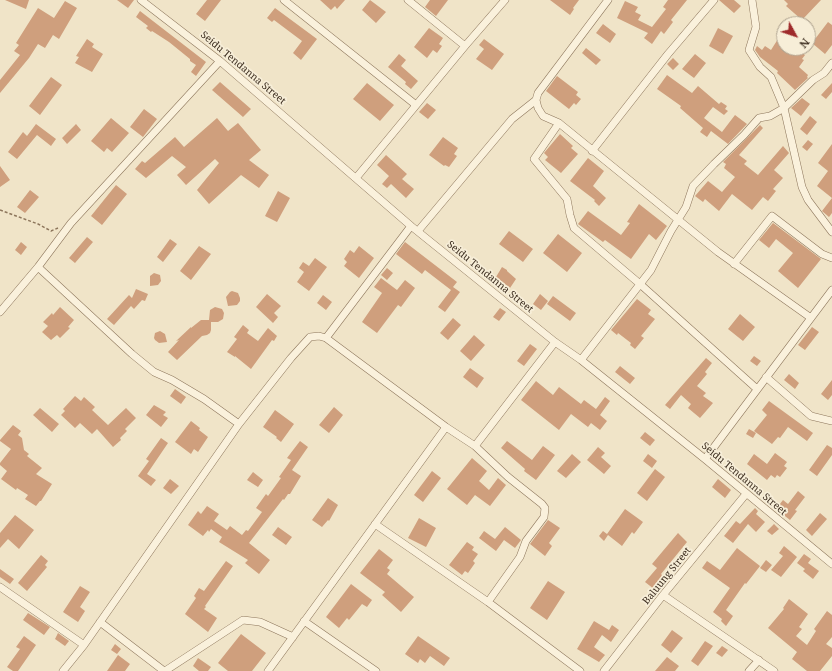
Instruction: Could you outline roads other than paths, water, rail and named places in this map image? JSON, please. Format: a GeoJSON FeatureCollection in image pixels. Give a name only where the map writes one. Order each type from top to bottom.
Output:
{"type":"FeatureCollection","features":[{"type":"Feature","properties":{"kind":"street","name":"Seidu Tendanna Street"},"geometry":{"type":"LineString","coordinates":[[141,0],[220,61],[411,226],[555,342],[705,459],[832,564]]}},
{"type":"Feature","properties":{"kind":"street"},"geometry":{"type":"LineString","coordinates":[[154,0],[154,9]]}},
{"type":"Feature","properties":{"kind":"street"},"geometry":{"type":"LineString","coordinates":[[284,0],[416,105]]}},
{"type":"Feature","properties":{"kind":"street"},"geometry":{"type":"LineString","coordinates":[[408,0],[465,46]]}},
{"type":"Feature","properties":{"kind":"street"},"geometry":{"type":"LineString","coordinates":[[356,178],[465,46],[506,0]]}},
{"type":"Feature","properties":{"kind":"street"},"geometry":{"type":"LineString","coordinates":[[418,231],[512,119],[536,100],[538,93],[608,0]]}},
{"type":"Feature","properties":{"kind":"street"},"geometry":{"type":"LineString","coordinates":[[592,151],[668,54],[714,0]]}},
{"type":"Feature","properties":{"kind":"street"},"geometry":{"type":"LineString","coordinates":[[752,0],[756,27],[750,50],[760,66],[771,77],[784,108],[802,187],[808,200],[832,232]]}},
{"type":"Feature","properties":{"kind":"street"},"geometry":{"type":"LineString","coordinates":[[0,312],[38,267],[71,223],[220,61]]}},
{"type":"Feature","properties":{"kind":"street"},"geometry":{"type":"LineString","coordinates":[[580,360],[651,270],[686,207],[694,186],[759,118],[770,116],[784,108],[813,80],[824,73],[832,63]]}},
{"type":"Feature","properties":{"kind":"street"},"geometry":{"type":"LineString","coordinates":[[536,100],[543,116],[559,123],[734,264],[811,318]]}},
{"type":"Feature","properties":{"kind":"street"},"geometry":{"type":"LineString","coordinates":[[559,123],[534,159],[567,199],[574,228],[640,284],[758,389]]}},
{"type":"Feature","properties":{"kind":"street"},"geometry":{"type":"LineString","coordinates":[[734,264],[772,216],[822,254],[832,258]]}},
{"type":"Feature","properties":{"kind":"street"},"geometry":{"type":"LineString","coordinates":[[326,338],[411,226]]}},
{"type":"Feature","properties":{"kind":"street"},"geometry":{"type":"LineString","coordinates":[[38,267],[132,354],[154,372],[172,380],[198,395],[239,424]]}},
{"type":"Feature","properties":{"kind":"street"},"geometry":{"type":"LineString","coordinates":[[705,459],[832,290]]}},
{"type":"Feature","properties":{"kind":"street"},"geometry":{"type":"LineString","coordinates":[[63,671],[84,645],[239,424],[303,343],[310,337],[319,336],[326,338],[446,427],[475,446],[508,477],[545,508],[544,517],[526,541],[520,557],[488,602]]}},
{"type":"Feature","properties":{"kind":"street"},"geometry":{"type":"LineString","coordinates":[[475,446],[555,342]]}},
{"type":"Feature","properties":{"kind":"street"},"geometry":{"type":"LineString","coordinates":[[766,378],[811,416],[832,422]]}},
{"type":"Feature","properties":{"kind":"street"},"geometry":{"type":"LineString","coordinates":[[268,671],[446,427]]}},
{"type":"Feature","properties":{"kind":"street","name":"Baluung Street"},"geometry":{"type":"LineString","coordinates":[[604,671],[663,595],[746,494]]}},
{"type":"Feature","properties":{"kind":"street"},"geometry":{"type":"LineString","coordinates":[[375,524],[488,602],[580,671]]}},
{"type":"Feature","properties":{"kind":"street"},"geometry":{"type":"LineString","coordinates":[[0,587],[84,645]]}},
{"type":"Feature","properties":{"kind":"street"},"geometry":{"type":"LineString","coordinates":[[663,595],[774,671]]}},
{"type":"Feature","properties":{"kind":"street"},"geometry":{"type":"LineString","coordinates":[[100,622],[164,671],[243,620],[260,622],[293,637]]}},
{"type":"Feature","properties":{"kind":"street"},"geometry":{"type":"LineString","coordinates":[[304,621],[376,671]]}},
{"type":"Feature","properties":{"kind":"street"},"geometry":{"type":"LineString","coordinates":[[749,671],[758,660]]}}]}
